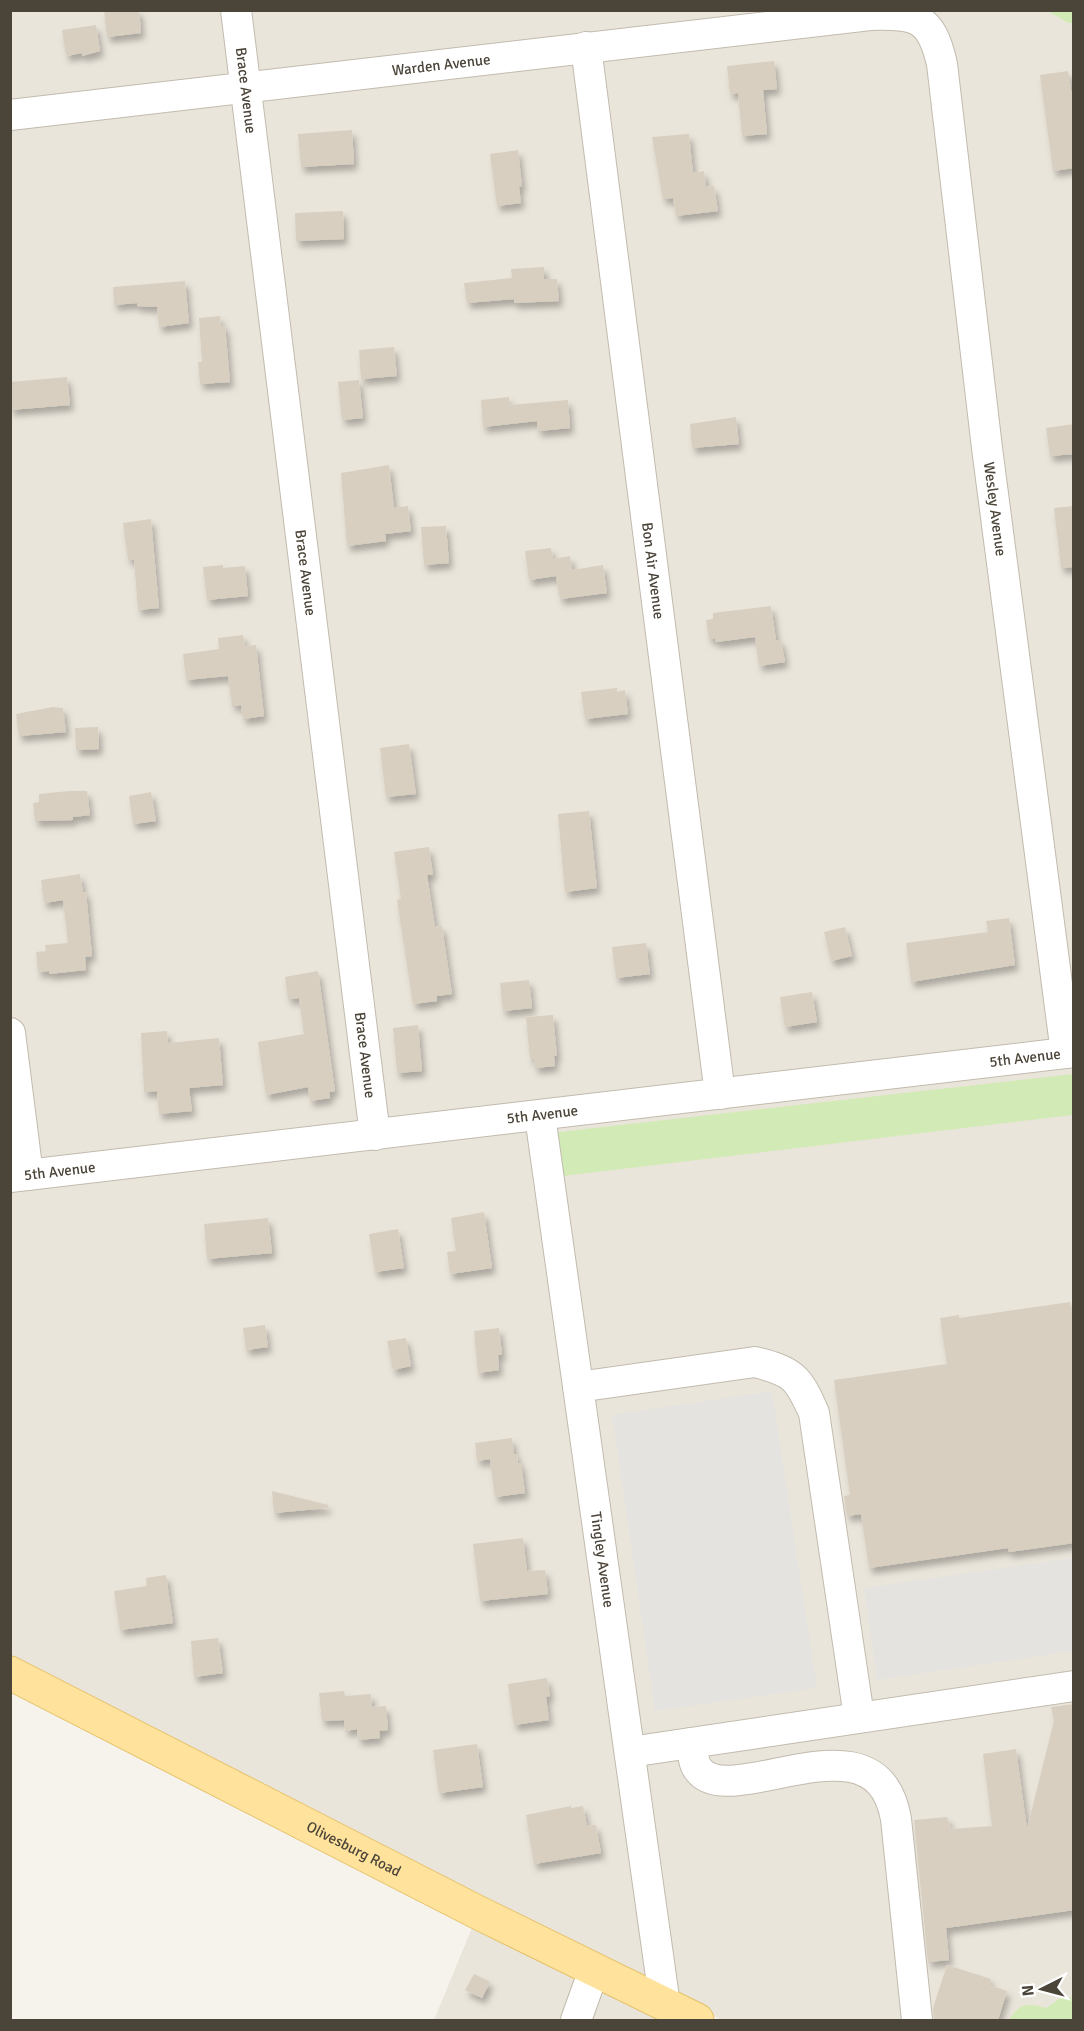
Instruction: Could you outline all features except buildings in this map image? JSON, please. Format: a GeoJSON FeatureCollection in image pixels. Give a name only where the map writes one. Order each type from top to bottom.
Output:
{"type":"FeatureCollection","features":[{"type":"Feature","properties":{"kind":"main road","name":"Olivesburg Road"},"geometry":{"type":"LineString","coordinates":[[10,1673],[594,1970],[697,2020]]}},
{"type":"Feature","properties":{"kind":"street","name":"Brace Avenue"},"geometry":{"type":"LineString","coordinates":[[236,10],[375,1135]]}},
{"type":"Feature","properties":{"kind":"street","name":"Warden Avenue"},"geometry":{"type":"LineString","coordinates":[[10,115],[870,15]]}},
{"type":"Feature","properties":{"kind":"street","name":"Wesley Avenue"},"geometry":{"type":"LineString","coordinates":[[870,15],[900,15],[920,21],[930,28],[936,39],[942,64],[987,448],[1070,1053]]}},
{"type":"Feature","properties":{"kind":"street","name":"Bon Air Avenue"},"geometry":{"type":"LineString","coordinates":[[586,47],[720,1094]]}},
{"type":"Feature","properties":{"kind":"street"},"geometry":{"type":"LineString","coordinates":[[10,1034],[19,1176]]}},
{"type":"Feature","properties":{"kind":"street","name":"5th Avenue"},"geometry":{"type":"LineString","coordinates":[[19,1176],[1070,1053]]}},
{"type":"Feature","properties":{"kind":"street","name":"Tingley Avenue"},"geometry":{"type":"LineString","coordinates":[[540,1116],[665,2005]]}},
{"type":"Feature","properties":{"kind":"street"},"geometry":{"type":"LineString","coordinates":[[578,1387],[755,1362],[782,1369],[801,1384],[814,1413],[859,1717]]}},
{"type":"Feature","properties":{"kind":"street"},"geometry":{"type":"LineString","coordinates":[[630,1752],[1074,1686]]}},
{"type":"Feature","properties":{"kind":"street"},"geometry":{"type":"LineString","coordinates":[[691,1743],[697,1767],[709,1777],[742,1780],[805,1768],[843,1766],[869,1774],[886,1789],[894,1802],[917,2020]]}},
{"type":"Feature","properties":{"kind":"street"},"geometry":{"type":"LineString","coordinates":[[576,2020],[594,1970]]}},
{"type":"Feature","properties":{"kind":"shaded area"},"geometry":{"type":"Polygon","coordinates":[[[1048,10],[1068,23],[1073,23],[1073,2020],[722,2020],[688,2004],[679,2020],[434,2020],[474,1923],[11,1660],[10,11],[1048,10]]]}},
{"type":"Feature","properties":{"kind":"shaded area"},"geometry":{"type":"Polygon","coordinates":[[[772,1391],[817,1688],[655,1711],[612,1415],[772,1391]]]}},
{"type":"Feature","properties":{"kind":"shaded area"},"geometry":{"type":"Polygon","coordinates":[[[1073,1558],[1073,1651],[877,1680],[864,1588],[1073,1558]]]}},
{"type":"Feature","properties":{"kind":"green space"},"geometry":{"type":"Polygon","coordinates":[[[1048,11],[1073,11],[1073,23],[1068,23],[1048,11]]]}},
{"type":"Feature","properties":{"kind":"green space"},"geometry":{"type":"Polygon","coordinates":[[[1073,1074],[1073,1115],[563,1176],[554,1142],[559,1132],[1073,1074]]]}},
{"type":"Feature","properties":{"kind":"green space"},"geometry":{"type":"Polygon","coordinates":[[[1062,1997],[1071,1997],[1073,2020],[1009,2020],[1020,2007],[1034,2005],[1046,2008],[1062,1997]]]}}]}
